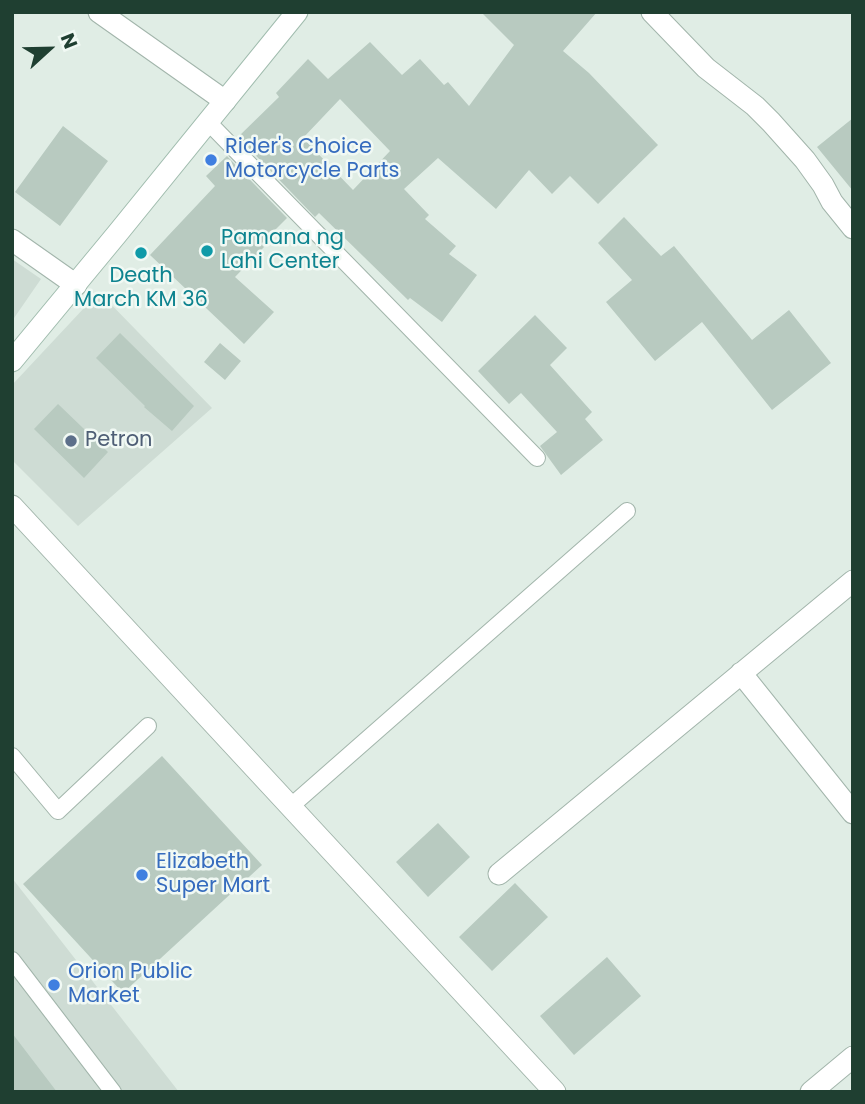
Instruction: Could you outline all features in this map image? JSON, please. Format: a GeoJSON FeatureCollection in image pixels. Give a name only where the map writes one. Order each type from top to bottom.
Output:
{"type":"FeatureCollection","features":[{"type":"Feature","properties":{"kind":"street"},"geometry":{"type":"LineString","coordinates":[[99,12],[225,101]]}},
{"type":"Feature","properties":{"kind":"street"},"geometry":{"type":"LineString","coordinates":[[12,361],[297,12]]}},
{"type":"Feature","properties":{"kind":"street"},"geometry":{"type":"LineString","coordinates":[[652,12],[706,68],[771,122],[805,160],[832,202],[853,228]]}},
{"type":"Feature","properties":{"kind":"street"},"geometry":{"type":"LineString","coordinates":[[12,240],[76,285]]}},
{"type":"Feature","properties":{"kind":"street"},"geometry":{"type":"LineString","coordinates":[[12,506],[555,1092]]}},
{"type":"Feature","properties":{"kind":"street"},"geometry":{"type":"LineString","coordinates":[[499,874],[853,581]]}},
{"type":"Feature","properties":{"kind":"street"},"geometry":{"type":"LineString","coordinates":[[741,673],[853,813]]}},
{"type":"Feature","properties":{"kind":"street"},"geometry":{"type":"LineString","coordinates":[[811,1092],[853,1057]]}},
{"type":"Feature","properties":{"kind":"lane"},"geometry":{"type":"LineString","coordinates":[[208,122],[537,458]]}},
{"type":"Feature","properties":{"kind":"lane"},"geometry":{"type":"LineString","coordinates":[[290,807],[627,511]]}},
{"type":"Feature","properties":{"kind":"lane"},"geometry":{"type":"LineString","coordinates":[[12,756],[58,811],[148,726]]}},
{"type":"Feature","properties":{"kind":"lane"},"geometry":{"type":"LineString","coordinates":[[12,960],[113,1092]]}},
{"type":"Feature","properties":{"kind":"shaded area"},"geometry":{"type":"Polygon","coordinates":[[[12,259],[41,279],[12,321],[12,259]]]}},
{"type":"Feature","properties":{"kind":"shaded area"},"geometry":{"type":"Polygon","coordinates":[[[99,292],[212,408],[78,526],[12,460],[12,385],[99,292]]]}},
{"type":"Feature","properties":{"kind":"shaded area","name":"Orion Public Market"},"geometry":{"type":"Polygon","coordinates":[[[12,878],[179,1092],[12,1092],[12,878]]]}},
{"type":"Feature","properties":{"kind":"building"},"geometry":{"type":"Polygon","coordinates":[[[481,12],[597,12],[563,51],[589,73],[658,145],[598,204],[570,176],[552,194],[529,170],[496,209],[438,158],[404,189],[429,215],[425,219],[456,246],[449,254],[477,275],[442,322],[410,298],[408,300],[319,213],[315,217],[238,137],[279,97],[276,93],[308,59],[328,79],[370,42],[402,75],[420,59],[444,85],[448,82],[469,106],[514,45],[481,12]],[[340,99],[303,138],[353,190],[390,151],[340,99]]]}},
{"type":"Feature","properties":{"kind":"building"},"geometry":{"type":"Polygon","coordinates":[[[853,118],[853,191],[817,147],[853,118]]]}},
{"type":"Feature","properties":{"kind":"building"},"geometry":{"type":"Polygon","coordinates":[[[63,126],[108,161],[60,226],[15,192],[63,126]]]}},
{"type":"Feature","properties":{"kind":"building"},"geometry":{"type":"Polygon","coordinates":[[[227,156],[287,218],[261,244],[264,247],[235,277],[274,312],[244,344],[150,255],[215,186],[206,176],[227,156]]]}},
{"type":"Feature","properties":{"kind":"building"},"geometry":{"type":"Polygon","coordinates":[[[624,217],[661,256],[674,246],[752,340],[789,310],[831,363],[772,410],[702,322],[655,361],[606,302],[632,280],[598,243],[624,217]]]}},
{"type":"Feature","properties":{"kind":"building"},"geometry":{"type":"Polygon","coordinates":[[[535,315],[567,348],[550,365],[592,412],[585,419],[603,440],[561,475],[540,446],[557,432],[521,393],[509,404],[478,371],[535,315]]]}},
{"type":"Feature","properties":{"kind":"building"},"geometry":{"type":"Polygon","coordinates":[[[120,333],[194,406],[172,431],[96,358],[120,333]]]}},
{"type":"Feature","properties":{"kind":"building"},"geometry":{"type":"Polygon","coordinates":[[[220,343],[241,361],[225,380],[204,362],[220,343]]]}},
{"type":"Feature","properties":{"kind":"building","name":"Petron"},"geometry":{"type":"Polygon","coordinates":[[[58,404],[108,452],[84,478],[34,429],[58,404]]]}},
{"type":"Feature","properties":{"kind":"building","name":"Elizabeth Super Mart"},"geometry":{"type":"Polygon","coordinates":[[[162,756],[262,865],[123,993],[23,884],[162,756]]]}},
{"type":"Feature","properties":{"kind":"building"},"geometry":{"type":"Polygon","coordinates":[[[438,823],[470,857],[428,897],[396,862],[438,823]]]}},
{"type":"Feature","properties":{"kind":"building"},"geometry":{"type":"Polygon","coordinates":[[[515,883],[548,917],[492,971],[459,937],[515,883]]]}},
{"type":"Feature","properties":{"kind":"building"},"geometry":{"type":"Polygon","coordinates":[[[607,957],[641,996],[574,1055],[540,1016],[607,957]]]}},
{"type":"Feature","properties":{"kind":"building"},"geometry":{"type":"Polygon","coordinates":[[[12,1033],[57,1092],[12,1092],[12,1033]]]}},
{"type":"Feature","properties":{"kind":"place","name":"Rider's Choice Motorcycle Parts"},"geometry":{"type":"Point","coordinates":[211,160]}},
{"type":"Feature","properties":{"kind":"place","name":"Pamana ng Lahi Center"},"geometry":{"type":"Point","coordinates":[207,251]}},
{"type":"Feature","properties":{"kind":"place","name":"Death March KM 36"},"geometry":{"type":"Point","coordinates":[141,253]}},
{"type":"Feature","properties":{"kind":"place","name":"Petron"},"geometry":{"type":"Point","coordinates":[71,441]}},
{"type":"Feature","properties":{"kind":"place","name":"Elizabeth Super Mart"},"geometry":{"type":"Point","coordinates":[142,875]}},
{"type":"Feature","properties":{"kind":"place","name":"Orion Public Market"},"geometry":{"type":"Point","coordinates":[54,985]}}]}
